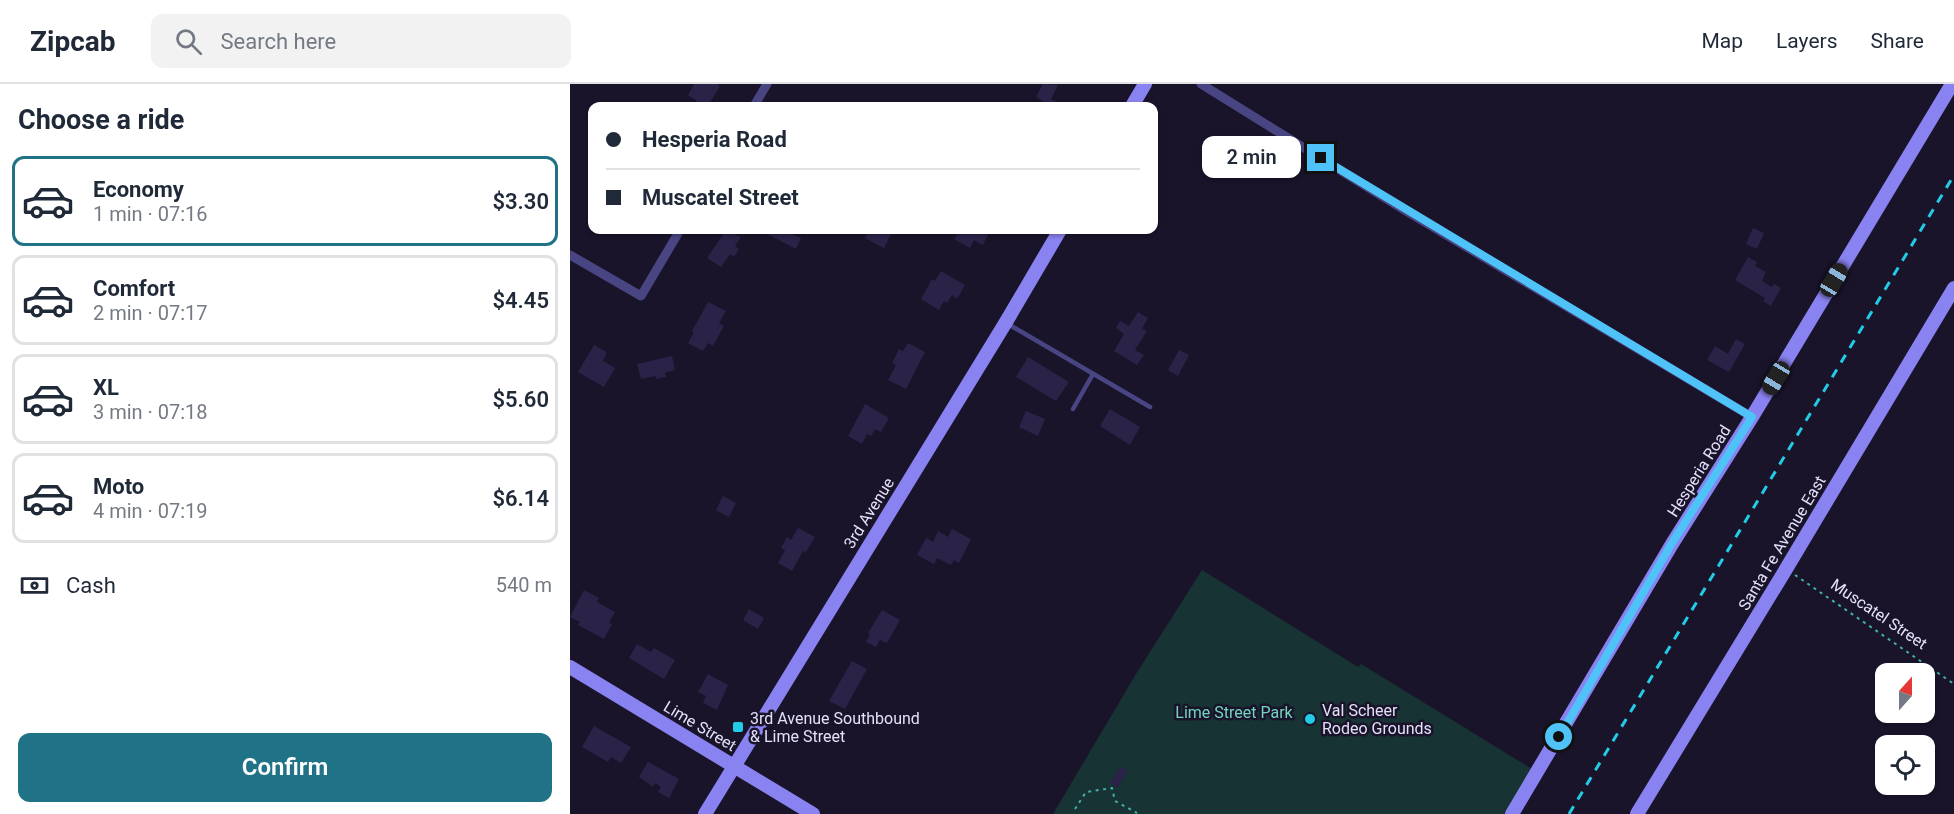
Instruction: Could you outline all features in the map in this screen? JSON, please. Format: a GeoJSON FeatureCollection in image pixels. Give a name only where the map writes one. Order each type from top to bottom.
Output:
{"type":"FeatureCollection","features":[{"type":"Feature","properties":{"kind":"street"},"geometry":{"type":"LineString","coordinates":[[756,102],[767,84]]}},
{"type":"Feature","properties":{"kind":"street"},"geometry":{"type":"LineString","coordinates":[[1134,102],[1145,84]]}},
{"type":"Feature","properties":{"kind":"street"},"geometry":{"type":"LineString","coordinates":[[1201,84],[1401,207],[1752,417]]}},
{"type":"Feature","properties":{"kind":"street","name":"Hesperia Road"},"geometry":{"type":"LineString","coordinates":[[1512,814],[1672,543],[1752,417],[1952,84]]}},
{"type":"Feature","properties":{"kind":"street"},"geometry":{"type":"LineString","coordinates":[[570,255],[641,296],[678,234]]}},
{"type":"Feature","properties":{"kind":"street","name":"3rd Avenue"},"geometry":{"type":"LineString","coordinates":[[705,814],[1058,234]]}},
{"type":"Feature","properties":{"kind":"street","name":"Santa Fe Avenue East"},"geometry":{"type":"LineString","coordinates":[[1636,814],[1954,288]]}},
{"type":"Feature","properties":{"kind":"street","name":"Lime Street"},"geometry":{"type":"LineString","coordinates":[[570,667],[813,814]]}},
{"type":"Feature","properties":{"kind":"lane"},"geometry":{"type":"LineString","coordinates":[[1006,322],[1150,407]]}},
{"type":"Feature","properties":{"kind":"lane"},"geometry":{"type":"LineString","coordinates":[[1073,409],[1093,374]]}},
{"type":"Feature","properties":{"kind":"path","name":"Muscatel Street"},"geometry":{"type":"LineString","coordinates":[[1786,569],[1954,684]]}},
{"type":"Feature","properties":{"kind":"path"},"geometry":{"type":"LineString","coordinates":[[1075,809],[1086,792],[1112,788],[1114,801],[1137,813]]}},
{"type":"Feature","properties":{"kind":"green space","name":"Lime Street Park"},"geometry":{"type":"Polygon","coordinates":[[[1202,570],[1358,667],[1361,664],[1532,769],[1505,814],[1053,814],[1136,674],[1202,570]]]}},
{"type":"Feature","properties":{"kind":"building"},"geometry":{"type":"Polygon","coordinates":[[[694,84],[720,86],[710,102],[696,102],[688,95],[694,84]]]}},
{"type":"Feature","properties":{"kind":"building"},"geometry":{"type":"Polygon","coordinates":[[[1043,84],[1058,85],[1051,99],[1057,102],[1044,102],[1036,97],[1043,84]]]}},
{"type":"Feature","properties":{"kind":"building"},"geometry":{"type":"Polygon","coordinates":[[[1753,228],[1764,233],[1757,249],[1746,244],[1753,228]]]}},
{"type":"Feature","properties":{"kind":"building"},"geometry":{"type":"Polygon","coordinates":[[[723,234],[735,234],[741,237],[735,246],[739,249],[734,257],[730,254],[721,267],[707,258],[723,234]]]}},
{"type":"Feature","properties":{"kind":"building"},"geometry":{"type":"Polygon","coordinates":[[[767,234],[792,234],[801,238],[796,249],[767,234]]]}},
{"type":"Feature","properties":{"kind":"building"},"geometry":{"type":"Polygon","coordinates":[[[867,234],[891,234],[884,248],[865,238],[867,234]]]}},
{"type":"Feature","properties":{"kind":"building"},"geometry":{"type":"Polygon","coordinates":[[[957,234],[988,234],[983,245],[974,240],[970,248],[954,239],[957,234]]]}},
{"type":"Feature","properties":{"kind":"building"},"geometry":{"type":"Polygon","coordinates":[[[1748,257],[1757,262],[1755,266],[1766,272],[1762,281],[1772,287],[1774,284],[1781,288],[1771,306],[1763,301],[1765,298],[1735,280],[1748,257]]]}},
{"type":"Feature","properties":{"kind":"building"},"geometry":{"type":"Polygon","coordinates":[[[941,271],[965,285],[957,299],[952,295],[947,303],[944,301],[939,310],[921,299],[932,279],[935,281],[941,271]]]}},
{"type":"Feature","properties":{"kind":"building"},"geometry":{"type":"Polygon","coordinates":[[[708,302],[726,311],[719,323],[724,326],[713,346],[708,343],[703,351],[688,343],[708,302]]]}},
{"type":"Feature","properties":{"kind":"building"},"geometry":{"type":"Polygon","coordinates":[[[1138,312],[1148,318],[1142,329],[1147,331],[1135,350],[1144,355],[1137,365],[1114,351],[1124,334],[1116,328],[1120,321],[1129,326],[1138,312]]]}},
{"type":"Feature","properties":{"kind":"building"},"geometry":{"type":"Polygon","coordinates":[[[1736,339],[1745,344],[1729,372],[1707,360],[1715,346],[1728,354],[1736,339]]]}},
{"type":"Feature","properties":{"kind":"building"},"geometry":{"type":"Polygon","coordinates":[[[908,343],[925,352],[906,389],[888,380],[896,365],[892,363],[899,349],[903,351],[908,343]]]}},
{"type":"Feature","properties":{"kind":"building"},"geometry":{"type":"Polygon","coordinates":[[[594,345],[607,352],[603,361],[615,368],[604,387],[578,372],[594,345]]]}},
{"type":"Feature","properties":{"kind":"building"},"geometry":{"type":"Polygon","coordinates":[[[1179,350],[1189,355],[1178,376],[1168,370],[1179,350]]]}},
{"type":"Feature","properties":{"kind":"building"},"geometry":{"type":"Polygon","coordinates":[[[672,356],[675,370],[665,373],[666,377],[641,379],[637,364],[672,356]]]}},
{"type":"Feature","properties":{"kind":"building"},"geometry":{"type":"Polygon","coordinates":[[[1028,357],[1069,382],[1056,401],[1016,377],[1028,357]]]}},
{"type":"Feature","properties":{"kind":"building"},"geometry":{"type":"Polygon","coordinates":[[[865,404],[889,418],[881,432],[875,429],[871,436],[867,434],[862,444],[848,436],[865,404]]]}},
{"type":"Feature","properties":{"kind":"building"},"geometry":{"type":"Polygon","coordinates":[[[1110,409],[1140,427],[1130,445],[1100,426],[1110,409]]]}},
{"type":"Feature","properties":{"kind":"building"},"geometry":{"type":"Polygon","coordinates":[[[1026,411],[1045,419],[1038,436],[1019,427],[1026,411]]]}},
{"type":"Feature","properties":{"kind":"building"},"geometry":{"type":"Polygon","coordinates":[[[723,496],[736,503],[729,517],[716,510],[723,496]]]}},
{"type":"Feature","properties":{"kind":"building"},"geometry":{"type":"Polygon","coordinates":[[[798,528],[815,537],[806,552],[803,551],[792,571],[778,563],[785,550],[781,548],[787,537],[791,540],[798,528]]]}},
{"type":"Feature","properties":{"kind":"building"},"geometry":{"type":"Polygon","coordinates":[[[952,529],[971,539],[959,563],[954,560],[951,565],[937,558],[934,564],[917,555],[926,538],[933,542],[938,531],[948,537],[952,529]]]}},
{"type":"Feature","properties":{"kind":"building"},"geometry":{"type":"Polygon","coordinates":[[[584,590],[599,598],[597,602],[615,612],[604,639],[578,625],[580,622],[570,617],[584,590]]]}},
{"type":"Feature","properties":{"kind":"building"},"geometry":{"type":"Polygon","coordinates":[[[749,609],[764,618],[758,629],[743,620],[749,609]]]}},
{"type":"Feature","properties":{"kind":"building"},"geometry":{"type":"Polygon","coordinates":[[[882,610],[900,620],[887,643],[880,640],[876,647],[866,642],[870,634],[868,633],[882,610]]]}},
{"type":"Feature","properties":{"kind":"building"},"geometry":{"type":"Polygon","coordinates":[[[637,644],[651,652],[654,648],[675,660],[664,679],[629,658],[637,644]]]}},
{"type":"Feature","properties":{"kind":"building"},"geometry":{"type":"Polygon","coordinates":[[[852,661],[867,669],[845,709],[829,701],[852,661]]]}},
{"type":"Feature","properties":{"kind":"building"},"geometry":{"type":"Polygon","coordinates":[[[708,674],[728,685],[717,710],[703,703],[706,696],[698,692],[708,674]]]}},
{"type":"Feature","properties":{"kind":"building"},"geometry":{"type":"Polygon","coordinates":[[[594,726],[631,747],[621,763],[611,757],[608,762],[582,747],[594,726]]]}},
{"type":"Feature","properties":{"kind":"building"},"geometry":{"type":"Polygon","coordinates":[[[648,762],[679,779],[669,798],[658,792],[661,787],[655,783],[653,787],[639,777],[648,762]]]}},
{"type":"Feature","properties":{"kind":"building"},"geometry":{"type":"Polygon","coordinates":[[[1120,766],[1128,771],[1117,788],[1110,783],[1120,766]]]}},
{"type":"Feature","properties":{"kind":"railway"},"geometry":{"type":"LineString","coordinates":[[1569,814],[1954,175]]}},
{"type":"Feature","properties":{"kind":"place","name":"Val Scheer Rodeo Grounds"},"geometry":{"type":"Point","coordinates":[1310,719]}},
{"type":"Feature","properties":{"kind":"place","name":"3rd Avenue Southbound & Lime Street"},"geometry":{"type":"Point","coordinates":[738,727]}},
{"type":"Feature","properties":{"kind":"route"},"geometry":{"type":"LineString","coordinates":[[1321,158],[1752,417],[1672,543],[1559,737]]}}]}
